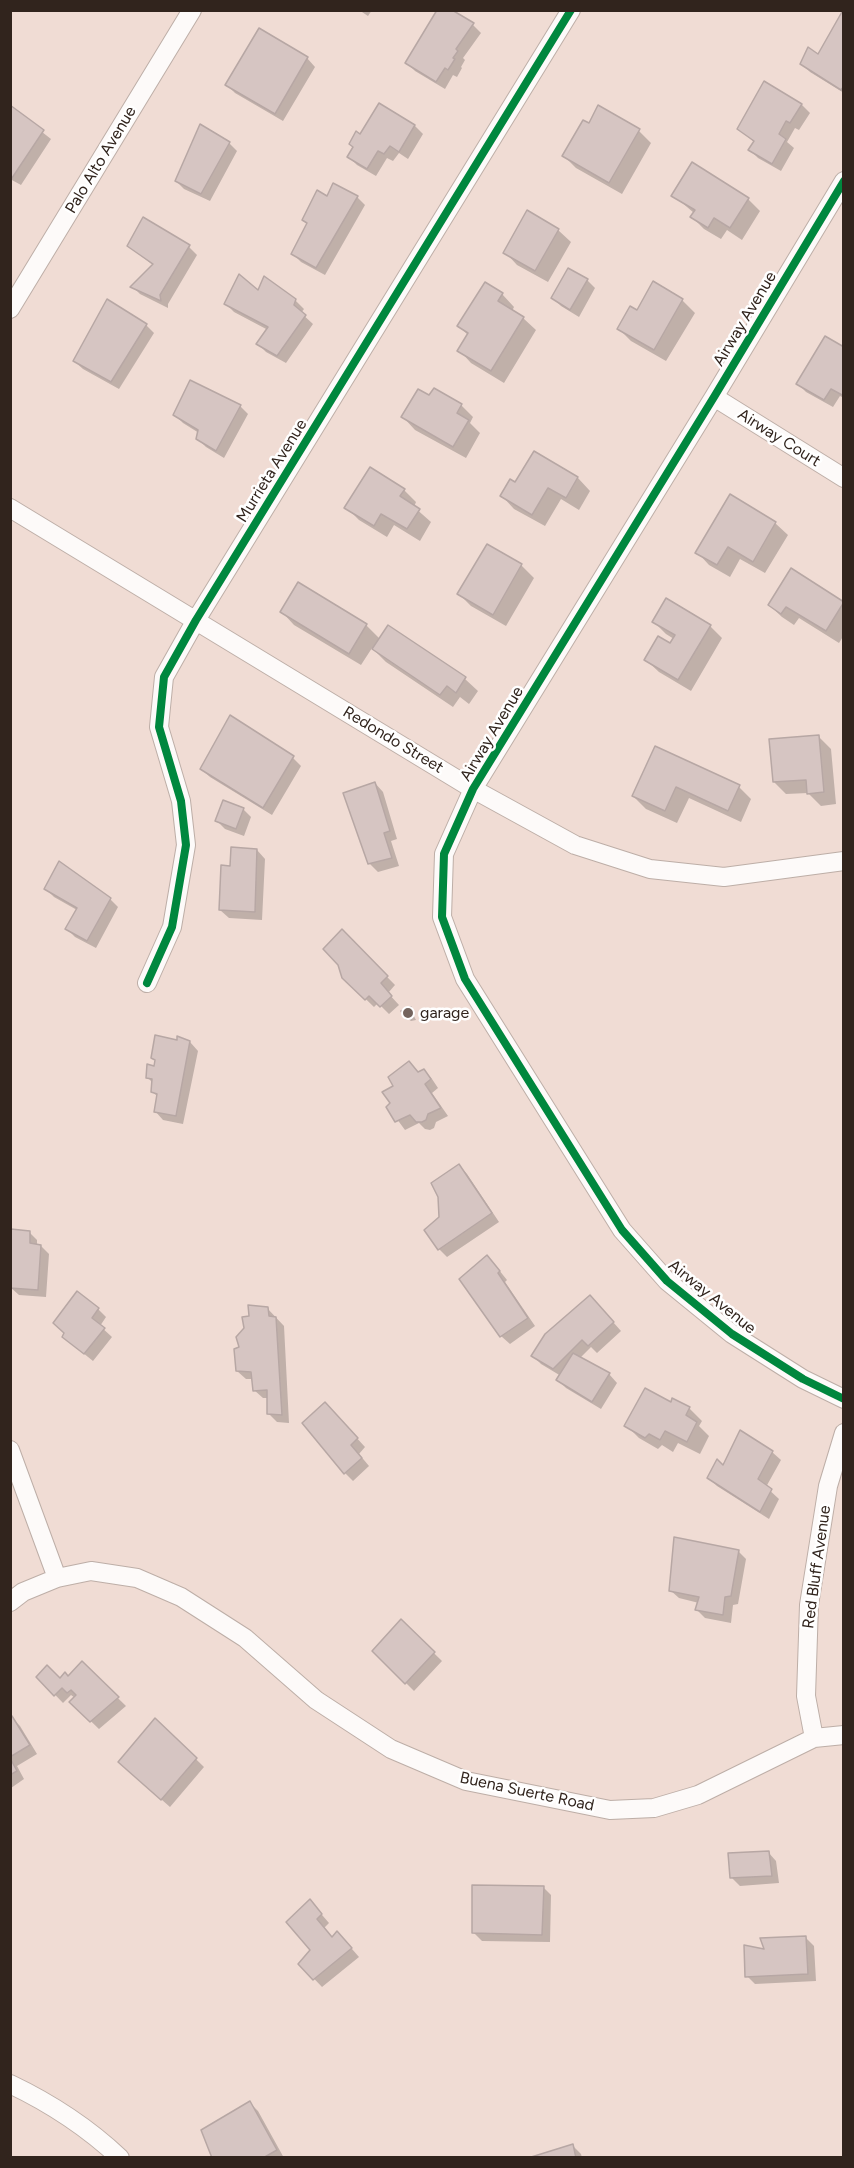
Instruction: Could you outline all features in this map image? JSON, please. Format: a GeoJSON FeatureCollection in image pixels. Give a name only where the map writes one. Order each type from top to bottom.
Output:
{"type":"FeatureCollection","features":[{"type":"Feature","properties":{"kind":"street","name":"Palo Alto Avenue"},"geometry":{"type":"LineString","coordinates":[[10,309],[192,10]]}},
{"type":"Feature","properties":{"kind":"street","name":"Murrieta Avenue"},"geometry":{"type":"LineString","coordinates":[[147,983],[172,927],[186,845],[181,801],[159,727],[164,677],[196,620],[571,10]]}},
{"type":"Feature","properties":{"kind":"street","name":"Airway Avenue"},"geometry":{"type":"LineString","coordinates":[[843,181],[714,398],[473,789],[444,854],[442,917],[465,979],[622,1230],[667,1281],[732,1334],[803,1379],[843,1399]]}},
{"type":"Feature","properties":{"kind":"street","name":"Airway Court"},"geometry":{"type":"LineString","coordinates":[[714,398],[843,478]]}},
{"type":"Feature","properties":{"kind":"street","name":"Redondo Street"},"geometry":{"type":"LineString","coordinates":[[10,508],[473,789],[575,845],[650,870],[724,877],[843,861]]}},
{"type":"Feature","properties":{"kind":"street","name":"Red Bluff Avenue"},"geometry":{"type":"LineString","coordinates":[[814,1738],[806,1696],[809,1605],[828,1486],[843,1433]]}},
{"type":"Feature","properties":{"kind":"street"},"geometry":{"type":"LineString","coordinates":[[10,1450],[57,1578]]}},
{"type":"Feature","properties":{"kind":"street","name":"Buena Suerte Road"},"geometry":{"type":"LineString","coordinates":[[10,1602],[23,1592],[57,1578],[91,1571],[137,1578],[181,1597],[244,1638],[316,1700],[391,1749],[466,1781],[610,1810],[654,1808],[698,1795],[814,1738],[843,1735]]}},
{"type":"Feature","properties":{"kind":"street"},"geometry":{"type":"LineString","coordinates":[[10,2084],[38,2097],[90,2130],[120,2157]]}},
{"type":"Feature","properties":{"kind":"building"},"geometry":{"type":"Polygon","coordinates":[[[437,10],[452,10],[474,23],[456,49],[458,51],[453,58],[455,59],[448,70],[445,68],[436,82],[405,63],[437,10]]]}},
{"type":"Feature","properties":{"kind":"building"},"geometry":{"type":"Polygon","coordinates":[[[843,10],[844,86],[841,90],[800,64],[808,47],[818,54],[843,10]]]}},
{"type":"Feature","properties":{"kind":"building"},"geometry":{"type":"Polygon","coordinates":[[[259,28],[308,57],[275,114],[225,85],[259,28]]]}},
{"type":"Feature","properties":{"kind":"building"},"geometry":{"type":"Polygon","coordinates":[[[764,81],[802,104],[790,123],[786,121],[779,134],[786,139],[772,164],[748,150],[754,141],[737,129],[764,81]]]}},
{"type":"Feature","properties":{"kind":"building"},"geometry":{"type":"Polygon","coordinates":[[[379,103],[415,125],[399,152],[390,146],[384,154],[378,151],[367,169],[347,157],[353,147],[349,144],[356,131],[360,134],[379,103]]]}},
{"type":"Feature","properties":{"kind":"building"},"geometry":{"type":"Polygon","coordinates":[[[10,105],[44,130],[12,178],[10,177],[10,105]]]}},
{"type":"Feature","properties":{"kind":"building"},"geometry":{"type":"Polygon","coordinates":[[[598,105],[640,129],[609,183],[562,156],[583,120],[589,123],[598,105]]]}},
{"type":"Feature","properties":{"kind":"building"},"geometry":{"type":"Polygon","coordinates":[[[200,124],[230,142],[201,194],[175,181],[200,124]]]}},
{"type":"Feature","properties":{"kind":"building"},"geometry":{"type":"Polygon","coordinates":[[[692,162],[749,198],[730,228],[714,218],[708,228],[690,217],[695,210],[671,196],[692,162]]]}},
{"type":"Feature","properties":{"kind":"building"},"geometry":{"type":"Polygon","coordinates":[[[333,183],[358,196],[316,268],[291,254],[307,223],[302,220],[317,190],[327,196],[333,183]]]}},
{"type":"Feature","properties":{"kind":"building"},"geometry":{"type":"Polygon","coordinates":[[[527,210],[559,229],[535,271],[503,253],[527,210]]]}},
{"type":"Feature","properties":{"kind":"building"},"geometry":{"type":"Polygon","coordinates":[[[143,217],[190,245],[160,295],[161,301],[130,287],[153,264],[127,246],[143,217]]]}},
{"type":"Feature","properties":{"kind":"building"},"geometry":{"type":"Polygon","coordinates":[[[568,268],[588,279],[570,310],[551,298],[568,268]]]}},
{"type":"Feature","properties":{"kind":"building"},"geometry":{"type":"Polygon","coordinates":[[[239,274],[258,290],[264,276],[296,299],[294,305],[306,315],[277,356],[256,344],[268,327],[224,304],[239,274]]]}},
{"type":"Feature","properties":{"kind":"building"},"geometry":{"type":"Polygon","coordinates":[[[653,281],[683,299],[654,350],[617,329],[630,306],[637,310],[653,281]]]}},
{"type":"Feature","properties":{"kind":"building"},"geometry":{"type":"Polygon","coordinates":[[[485,282],[503,293],[498,301],[524,317],[491,371],[457,351],[468,333],[457,326],[485,282]]]}},
{"type":"Feature","properties":{"kind":"building"},"geometry":{"type":"Polygon","coordinates":[[[107,299],[147,324],[111,382],[73,361],[107,299]]]}},
{"type":"Feature","properties":{"kind":"building"},"geometry":{"type":"Polygon","coordinates":[[[825,336],[844,347],[844,396],[831,389],[824,400],[796,384],[825,336]]]}},
{"type":"Feature","properties":{"kind":"building"},"geometry":{"type":"Polygon","coordinates":[[[190,380],[241,405],[216,451],[196,439],[198,430],[173,415],[190,380]]]}},
{"type":"Feature","properties":{"kind":"building"},"geometry":{"type":"Polygon","coordinates":[[[434,388],[462,404],[457,413],[469,420],[453,447],[401,417],[418,389],[429,395],[434,388]]]}},
{"type":"Feature","properties":{"kind":"building"},"geometry":{"type":"Polygon","coordinates":[[[534,451],[578,477],[566,498],[548,488],[532,515],[500,496],[510,479],[515,482],[534,451]]]}},
{"type":"Feature","properties":{"kind":"building"},"geometry":{"type":"Polygon","coordinates":[[[370,467],[405,489],[400,496],[420,509],[407,529],[381,514],[374,526],[344,508],[370,467]]]}},
{"type":"Feature","properties":{"kind":"building"},"geometry":{"type":"Polygon","coordinates":[[[730,494],[776,522],[753,562],[728,547],[717,565],[695,553],[730,494]]]}},
{"type":"Feature","properties":{"kind":"building"},"geometry":{"type":"Polygon","coordinates":[[[487,544],[522,564],[493,615],[457,594],[487,544]]]}},
{"type":"Feature","properties":{"kind":"building"},"geometry":{"type":"Polygon","coordinates":[[[791,568],[844,602],[826,631],[786,607],[781,614],[768,605],[791,568]]]}},
{"type":"Feature","properties":{"kind":"building"},"geometry":{"type":"Polygon","coordinates":[[[298,582],[367,624],[349,654],[280,612],[298,582]]]}},
{"type":"Feature","properties":{"kind":"building"},"geometry":{"type":"Polygon","coordinates":[[[666,598],[711,625],[678,680],[644,660],[658,636],[670,643],[675,635],[652,622],[666,598]]]}},
{"type":"Feature","properties":{"kind":"building"},"geometry":{"type":"Polygon","coordinates":[[[388,625],[466,677],[456,693],[447,686],[440,695],[372,649],[388,625]]]}},
{"type":"Feature","properties":{"kind":"building"},"geometry":{"type":"Polygon","coordinates":[[[230,715],[294,756],[263,808],[200,769],[230,715]]]}},
{"type":"Feature","properties":{"kind":"building"},"geometry":{"type":"Polygon","coordinates":[[[819,735],[824,792],[807,794],[806,780],[773,782],[769,739],[819,735]]]}},
{"type":"Feature","properties":{"kind":"building"},"geometry":{"type":"Polygon","coordinates":[[[655,746],[740,785],[728,811],[676,787],[665,811],[632,796],[655,746]]]}},
{"type":"Feature","properties":{"kind":"building"},"geometry":{"type":"Polygon","coordinates":[[[375,782],[390,831],[384,833],[392,858],[368,864],[343,793],[375,782]]]}},
{"type":"Feature","properties":{"kind":"building"},"geometry":{"type":"Polygon","coordinates":[[[223,800],[244,808],[236,829],[215,821],[223,800]]]}},
{"type":"Feature","properties":{"kind":"building"},"geometry":{"type":"Polygon","coordinates":[[[231,847],[257,849],[255,912],[219,910],[221,865],[230,866],[231,847]]]}},
{"type":"Feature","properties":{"kind":"building"},"geometry":{"type":"Polygon","coordinates":[[[59,861],[111,898],[87,941],[65,929],[77,908],[44,889],[59,861]]]}},
{"type":"Feature","properties":{"kind":"building"},"geometry":{"type":"Polygon","coordinates":[[[342,929],[388,976],[381,983],[392,996],[380,1007],[369,996],[365,1000],[342,978],[338,965],[323,949],[342,929]]]}},
{"type":"Feature","properties":{"kind":"building","name":"garage"},"geometry":{"type":"Polygon","coordinates":[[[411,1007],[413,1016],[406,1019],[401,1011],[411,1007]]]}},
{"type":"Feature","properties":{"kind":"building"},"geometry":{"type":"Polygon","coordinates":[[[155,1035],[177,1040],[177,1036],[190,1041],[176,1116],[154,1112],[157,1094],[151,1092],[152,1079],[146,1078],[147,1064],[154,1066],[155,1060],[151,1058],[155,1035]]]}},
{"type":"Feature","properties":{"kind":"building"},"geometry":{"type":"Polygon","coordinates":[[[409,1061],[418,1072],[424,1069],[431,1079],[425,1084],[441,1108],[428,1114],[426,1120],[422,1122],[416,1122],[410,1115],[395,1122],[386,1107],[390,1103],[382,1092],[393,1086],[388,1077],[409,1061]]]}},
{"type":"Feature","properties":{"kind":"building"},"geometry":{"type":"Polygon","coordinates":[[[459,1164],[492,1213],[438,1250],[424,1230],[439,1217],[438,1197],[431,1183],[459,1164]]]}},
{"type":"Feature","properties":{"kind":"building"},"geometry":{"type":"Polygon","coordinates":[[[11,1229],[30,1231],[30,1243],[41,1245],[38,1290],[10,1288],[11,1229]]]}},
{"type":"Feature","properties":{"kind":"building"},"geometry":{"type":"Polygon","coordinates":[[[487,1255],[500,1271],[498,1273],[528,1318],[500,1337],[459,1279],[487,1255]]]}},
{"type":"Feature","properties":{"kind":"building"},"geometry":{"type":"Polygon","coordinates":[[[77,1291],[99,1308],[92,1318],[105,1328],[84,1354],[62,1337],[64,1333],[53,1323],[77,1291]]]}},
{"type":"Feature","properties":{"kind":"building"},"geometry":{"type":"Polygon","coordinates":[[[590,1295],[614,1322],[588,1346],[582,1340],[553,1369],[531,1356],[545,1334],[590,1295]]]}},
{"type":"Feature","properties":{"kind":"building"},"geometry":{"type":"Polygon","coordinates":[[[248,1305],[268,1307],[269,1316],[276,1317],[282,1415],[267,1414],[267,1390],[253,1391],[251,1372],[236,1371],[234,1349],[239,1347],[236,1337],[244,1328],[242,1317],[249,1316],[248,1305]]]}},
{"type":"Feature","properties":{"kind":"building"},"geometry":{"type":"Polygon","coordinates":[[[573,1353],[610,1373],[592,1402],[556,1380],[573,1353]]]}},
{"type":"Feature","properties":{"kind":"building"},"geometry":{"type":"Polygon","coordinates":[[[645,1388],[671,1402],[672,1398],[690,1407],[686,1415],[697,1422],[687,1442],[665,1431],[660,1440],[649,1434],[645,1438],[624,1426],[645,1388]]]}},
{"type":"Feature","properties":{"kind":"building"},"geometry":{"type":"Polygon","coordinates":[[[325,1402],[358,1438],[351,1445],[362,1458],[344,1474],[302,1423],[325,1402]]]}},
{"type":"Feature","properties":{"kind":"building"},"geometry":{"type":"Polygon","coordinates":[[[740,1430],[773,1451],[758,1479],[772,1489],[760,1512],[707,1478],[717,1459],[723,1465],[740,1430]]]}},
{"type":"Feature","properties":{"kind":"building"},"geometry":{"type":"Polygon","coordinates":[[[674,1537],[739,1550],[731,1596],[725,1597],[723,1615],[695,1610],[699,1597],[669,1591],[674,1537]]]}},
{"type":"Feature","properties":{"kind":"building"},"geometry":{"type":"Polygon","coordinates":[[[401,1619],[435,1652],[405,1684],[372,1651],[401,1619]]]}},
{"type":"Feature","properties":{"kind":"building"},"geometry":{"type":"Polygon","coordinates":[[[82,1661],[119,1697],[90,1722],[69,1702],[76,1695],[71,1690],[67,1693],[62,1688],[54,1696],[36,1677],[47,1665],[60,1678],[65,1672],[68,1676],[82,1661]]]}},
{"type":"Feature","properties":{"kind":"building"},"geometry":{"type":"Polygon","coordinates":[[[12,1716],[30,1745],[10,1757],[10,1717],[12,1716]]]}},
{"type":"Feature","properties":{"kind":"building"},"geometry":{"type":"Polygon","coordinates":[[[155,1718],[197,1758],[161,1800],[118,1762],[155,1718]]]}},
{"type":"Feature","properties":{"kind":"building"},"geometry":{"type":"Polygon","coordinates":[[[10,1758],[17,1771],[10,1775],[10,1758]]]}},
{"type":"Feature","properties":{"kind":"building"},"geometry":{"type":"Polygon","coordinates":[[[769,1851],[772,1876],[730,1878],[728,1853],[769,1851]]]}},
{"type":"Feature","properties":{"kind":"building"},"geometry":{"type":"Polygon","coordinates":[[[472,1885],[544,1886],[542,1935],[472,1933],[472,1885]]]}},
{"type":"Feature","properties":{"kind":"building"},"geometry":{"type":"Polygon","coordinates":[[[310,1899],[322,1914],[317,1919],[332,1937],[337,1931],[352,1948],[313,1980],[298,1964],[310,1950],[286,1922],[310,1899]]]}},
{"type":"Feature","properties":{"kind":"building"},"geometry":{"type":"Polygon","coordinates":[[[806,1936],[808,1974],[745,1977],[744,1945],[764,1949],[760,1938],[806,1936]]]}},
{"type":"Feature","properties":{"kind":"building"},"geometry":{"type":"Polygon","coordinates":[[[250,2101],[277,2150],[263,2158],[212,2158],[201,2130],[250,2101]]]}},
{"type":"Feature","properties":{"kind":"building"},"geometry":{"type":"Polygon","coordinates":[[[573,2144],[576,2158],[528,2158],[573,2144]]]}},
{"type":"Feature","properties":{"kind":"cycle path"},"geometry":{"type":"LineString","coordinates":[[147,983],[172,927],[186,845],[181,801],[159,727],[164,677],[196,620],[571,10]]}},
{"type":"Feature","properties":{"kind":"cycle path"},"geometry":{"type":"LineString","coordinates":[[844,181],[473,789],[444,854],[442,917],[465,979],[622,1230],[667,1281],[732,1334],[803,1379],[844,1399]]}},
{"type":"Feature","properties":{"kind":"place","name":"garage"},"geometry":{"type":"Point","coordinates":[408,1013]}}]}
